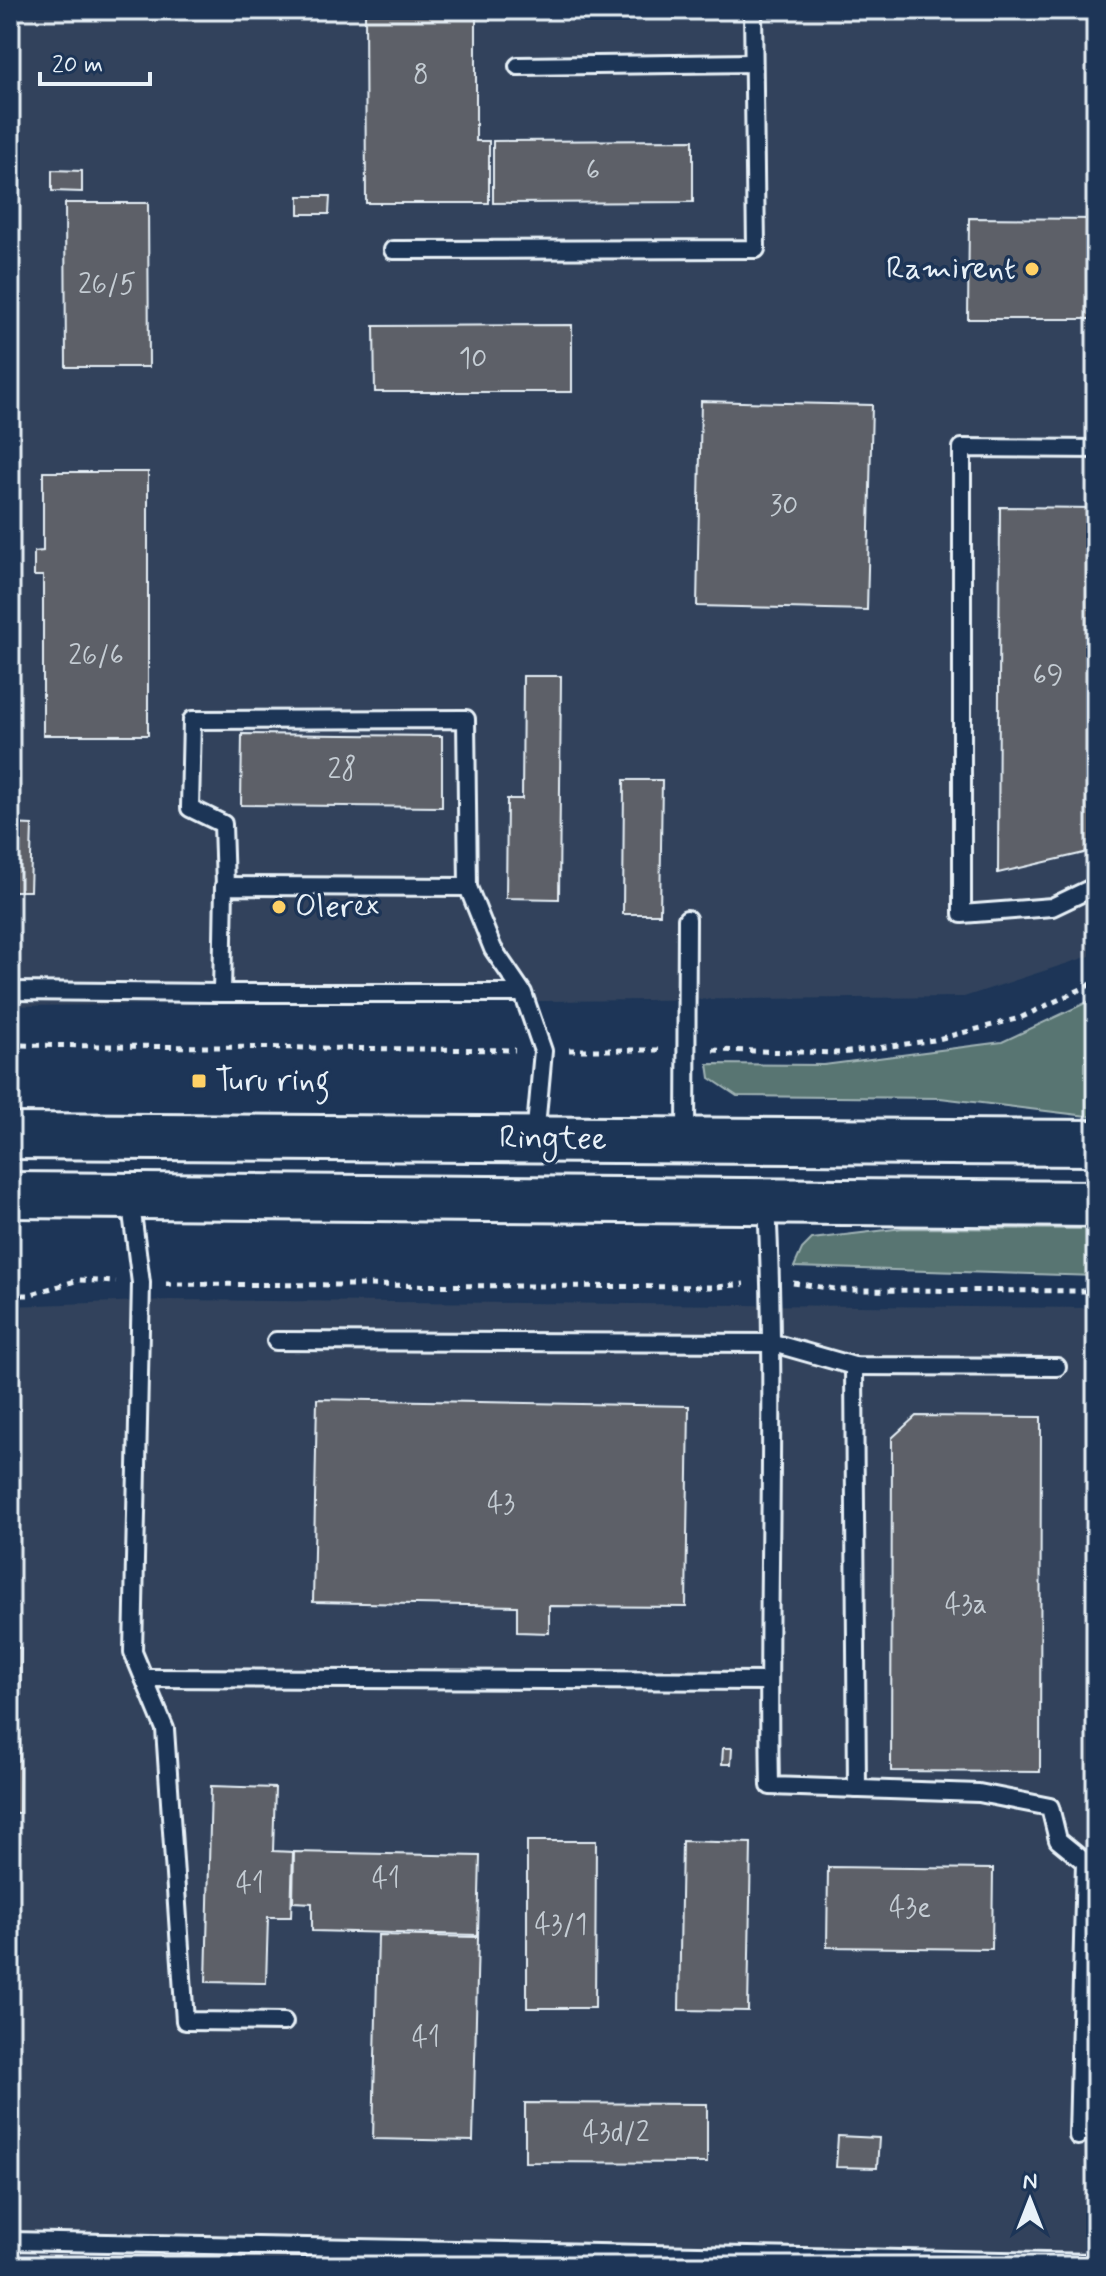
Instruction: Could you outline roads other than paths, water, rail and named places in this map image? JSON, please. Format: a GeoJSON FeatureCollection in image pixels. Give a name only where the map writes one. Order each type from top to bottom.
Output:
{"type":"FeatureCollection","features":[{"type":"Feature","properties":{"kind":"main road","name":"Ringtee"},"geometry":{"type":"LineString","coordinates":[[10,1136],[1096,1143]]}},
{"type":"Feature","properties":{"kind":"main road","name":"Ringtee"},"geometry":{"type":"LineString","coordinates":[[10,1195],[1096,1204]]}},
{"type":"Feature","properties":{"kind":"lane"},"geometry":{"type":"LineString","coordinates":[[393,250],[756,249],[753,10]]}},
{"type":"Feature","properties":{"kind":"lane"},"geometry":{"type":"LineString","coordinates":[[518,66],[753,63]]}},
{"type":"Feature","properties":{"kind":"lane"},"geometry":{"type":"LineString","coordinates":[[1096,449],[962,448],[962,914],[1052,907],[1096,886]]}},
{"type":"Feature","properties":{"kind":"lane"},"geometry":{"type":"LineString","coordinates":[[222,993],[223,824],[190,808],[192,720],[466,719],[468,887],[493,949],[523,993],[543,1051],[535,1138]]}},
{"type":"Feature","properties":{"kind":"lane"},"geometry":{"type":"LineString","coordinates":[[225,886],[468,887]]}},
{"type":"Feature","properties":{"kind":"lane"},"geometry":{"type":"LineString","coordinates":[[686,1142],[687,919]]}},
{"type":"Feature","properties":{"kind":"lane"},"geometry":{"type":"LineString","coordinates":[[10,991],[523,993]]}},
{"type":"Feature","properties":{"kind":"lane"},"geometry":{"type":"LineString","coordinates":[[129,1196],[141,1283],[133,1652],[165,1729],[185,2021],[284,2022]]}},
{"type":"Feature","properties":{"kind":"lane"},"geometry":{"type":"LineString","coordinates":[[766,1201],[773,1343],[768,1681],[770,1786],[979,1793],[1050,1807],[1058,1840],[1090,1862],[1078,2136]]}},
{"type":"Feature","properties":{"kind":"lane"},"geometry":{"type":"LineString","coordinates":[[276,1341],[773,1343],[854,1366],[1057,1367]]}},
{"type":"Feature","properties":{"kind":"lane"},"geometry":{"type":"LineString","coordinates":[[854,1366],[857,1789]]}},
{"type":"Feature","properties":{"kind":"lane"},"geometry":{"type":"LineString","coordinates":[[144,1678],[768,1681]]}},
{"type":"Feature","properties":{"kind":"lane"},"geometry":{"type":"LineString","coordinates":[[10,2241],[1096,2263]]}},
{"type":"Feature","properties":{"kind":"place","name":"Ramirent"},"geometry":{"type":"Point","coordinates":[1032,269]}},
{"type":"Feature","properties":{"kind":"place","name":"Olerex"},"geometry":{"type":"Point","coordinates":[279,907]}},
{"type":"Feature","properties":{"kind":"place","name":"Turu ring"},"geometry":{"type":"Point","coordinates":[199,1081]}}]}
